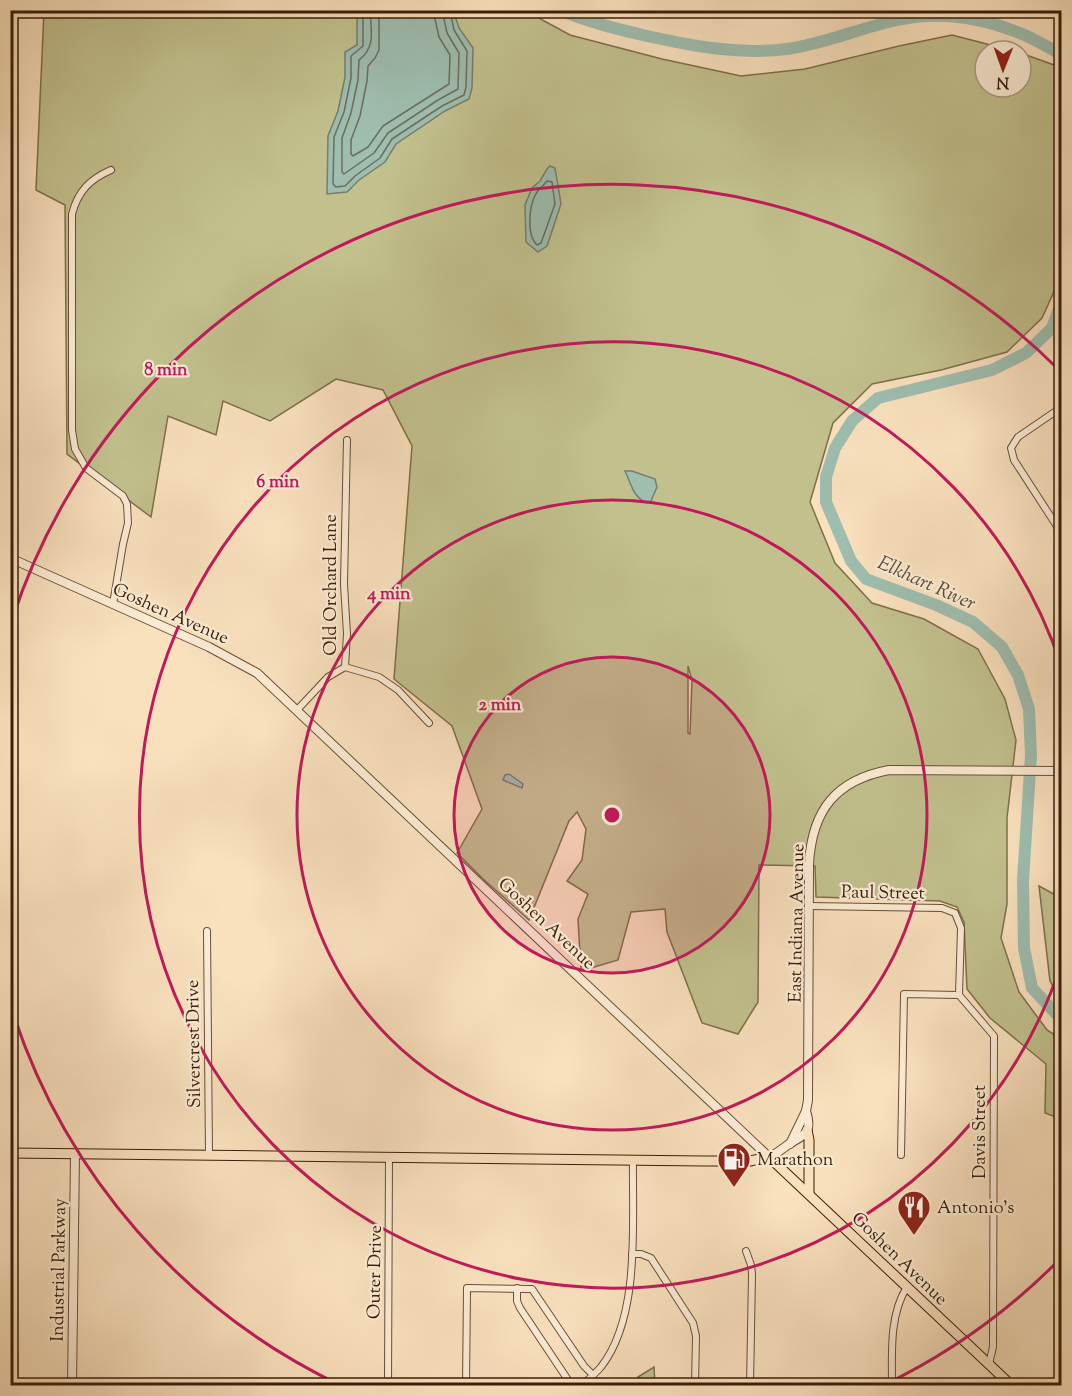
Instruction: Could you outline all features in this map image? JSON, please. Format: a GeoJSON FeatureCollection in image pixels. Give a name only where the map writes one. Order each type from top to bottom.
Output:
{"type":"FeatureCollection","features":[{"type":"Feature","properties":{"kind":"main road"},"geometry":{"type":"LineString","coordinates":[[807,1130],[809,1140],[808,1193]]}},
{"type":"Feature","properties":{"kind":"main road"},"geometry":{"type":"LineString","coordinates":[[10,1153],[633,1161],[750,1161],[769,1158]]}},
{"type":"Feature","properties":{"kind":"main road","name":"Goshen Avenue"},"geometry":{"type":"LineString","coordinates":[[769,1158],[1012,1386]]}},
{"type":"Feature","properties":{"kind":"street"},"geometry":{"type":"LineString","coordinates":[[111,170],[93,178],[81,191],[72,214],[72,430],[75,449],[86,468],[123,496],[127,504],[128,523],[113,604]]}},
{"type":"Feature","properties":{"kind":"street"},"geometry":{"type":"LineString","coordinates":[[1062,407],[1018,437],[1011,448],[1014,460],[1062,534]]}},
{"type":"Feature","properties":{"kind":"street","name":"Old Orchard Lane"},"geometry":{"type":"LineString","coordinates":[[297,710],[328,677],[345,667],[347,440]]}},
{"type":"Feature","properties":{"kind":"street","name":"Goshen Avenue"},"geometry":{"type":"LineString","coordinates":[[10,558],[237,661],[257,673],[769,1158]]}},
{"type":"Feature","properties":{"kind":"street"},"geometry":{"type":"LineString","coordinates":[[345,667],[379,677],[398,690],[429,723]]}},
{"type":"Feature","properties":{"kind":"street","name":"East Indiana Avenue"},"geometry":{"type":"LineString","coordinates":[[790,1144],[806,1111],[808,1100],[809,864],[814,832],[823,810],[842,788],[868,774],[889,770],[1062,771]]}},
{"type":"Feature","properties":{"kind":"street","name":"Paul Street"},"geometry":{"type":"LineString","coordinates":[[809,906],[942,908],[955,914],[961,928],[959,994]]}},
{"type":"Feature","properties":{"kind":"street","name":"Silvercrest Drive"},"geometry":{"type":"LineString","coordinates":[[207,931],[209,1156]]}},
{"type":"Feature","properties":{"kind":"street"},"geometry":{"type":"LineString","coordinates":[[901,1155],[904,994],[959,994]]}},
{"type":"Feature","properties":{"kind":"street","name":"Davis Street"},"geometry":{"type":"LineString","coordinates":[[959,994],[994,1036],[993,1347],[989,1364]]}},
{"type":"Feature","properties":{"kind":"street","name":"East Indiana Avenue"},"geometry":{"type":"LineString","coordinates":[[806,1111],[809,1120],[807,1130]]}},
{"type":"Feature","properties":{"kind":"street"},"geometry":{"type":"LineString","coordinates":[[769,1158],[802,1138],[807,1130]]}},
{"type":"Feature","properties":{"kind":"street","name":"Industrial Parkway"},"geometry":{"type":"LineString","coordinates":[[72,1386],[75,1154]]}},
{"type":"Feature","properties":{"kind":"street","name":"Outer Drive"},"geometry":{"type":"LineString","coordinates":[[388,1386],[389,1158]]}},
{"type":"Feature","properties":{"kind":"street"},"geometry":{"type":"LineString","coordinates":[[581,1386],[608,1356],[631,1289],[633,1161]]}},
{"type":"Feature","properties":{"kind":"street"},"geometry":{"type":"LineString","coordinates":[[746,1251],[752,1274],[750,1386]]}},
{"type":"Feature","properties":{"kind":"street"},"geometry":{"type":"LineString","coordinates":[[632,1254],[641,1254],[651,1258],[693,1323],[696,1336],[695,1386]]}},
{"type":"Feature","properties":{"kind":"street"},"geometry":{"type":"LineString","coordinates":[[892,1386],[895,1320],[907,1287]]}},
{"type":"Feature","properties":{"kind":"street"},"geometry":{"type":"LineString","coordinates":[[466,1386],[467,1288],[532,1289],[584,1366],[593,1375]]}},
{"type":"Feature","properties":{"kind":"street"},"geometry":{"type":"LineString","coordinates":[[517,1288],[517,1301],[520,1308],[572,1386]]}},
{"type":"Feature","properties":{"kind":"shaded area"},"geometry":{"type":"Polygon","coordinates":[[[44,11],[526,11],[570,35],[662,59],[741,76],[805,69],[952,35],[973,40],[973,99],[1033,99],[1033,57],[1054,65],[1062,75],[1061,276],[1042,318],[1007,352],[941,370],[872,384],[833,423],[810,502],[835,563],[872,603],[924,619],[978,649],[1005,699],[1016,740],[1007,818],[1007,904],[1001,938],[1019,992],[1047,1030],[1061,1039],[1061,1119],[1045,1113],[1046,1064],[990,1018],[967,989],[964,922],[957,907],[940,901],[816,897],[815,866],[759,865],[758,1002],[738,1034],[702,1023],[667,932],[665,909],[631,912],[618,960],[581,971],[578,919],[588,894],[567,881],[582,860],[586,829],[577,812],[569,821],[529,920],[457,853],[482,809],[452,726],[394,679],[412,446],[383,390],[336,379],[270,421],[223,401],[216,435],[168,416],[151,517],[67,454],[65,205],[36,190],[44,11]],[[688,666],[688,733],[690,734],[692,680],[688,666]]]}},
{"type":"Feature","properties":{"kind":"shaded area"},"geometry":{"type":"Polygon","coordinates":[[[1039,886],[1061,898],[1061,1001],[1050,981],[1039,886]]]}},
{"type":"Feature","properties":{"kind":"shaded area"},"geometry":{"type":"Polygon","coordinates":[[[654,1367],[655,1385],[646,1385],[638,1377],[654,1367]]]}},
{"type":"Feature","properties":{"kind":"water"},"geometry":{"type":"Polygon","coordinates":[[[453,10],[459,28],[473,48],[472,88],[469,99],[445,111],[396,144],[385,162],[359,180],[347,192],[327,194],[328,136],[338,111],[345,77],[345,52],[357,45],[357,11],[453,10]]]}},
{"type":"Feature","properties":{"kind":"water"},"geometry":{"type":"Polygon","coordinates":[[[550,166],[555,168],[561,204],[547,246],[538,252],[526,242],[525,205],[532,188],[550,166]]]}},
{"type":"Feature","properties":{"kind":"water"},"geometry":{"type":"Polygon","coordinates":[[[625,471],[632,471],[655,479],[657,487],[651,501],[647,503],[638,498],[625,471]]]}},
{"type":"Feature","properties":{"kind":"water"},"geometry":{"type":"Polygon","coordinates":[[[509,774],[523,784],[522,788],[503,780],[505,775],[509,774]]]}},
{"type":"Feature","properties":{"kind":"waterway","name":"Elkhart River"},"geometry":{"type":"LineString","coordinates":[[560,10],[592,22],[647,36],[699,46],[751,51],[801,47],[912,17],[958,17],[1017,32],[1062,55]]}},
{"type":"Feature","properties":{"kind":"waterway","name":"Elkhart River"},"geometry":{"type":"LineString","coordinates":[[1062,301],[1052,328],[1026,353],[992,370],[878,398],[852,421],[835,448],[826,477],[826,502],[851,561],[866,579],[936,605],[973,622],[1002,647],[1018,675],[1029,709],[1031,755],[1023,880],[1024,948],[1032,988],[1062,1020]]}},
{"type":"Feature","properties":{"kind":"place","name":"Marathon"},"geometry":{"type":"Point","coordinates":[734,1188]}},
{"type":"Feature","properties":{"kind":"place","name":"Antonio's"},"geometry":{"type":"Point","coordinates":[914,1236]}}]}
